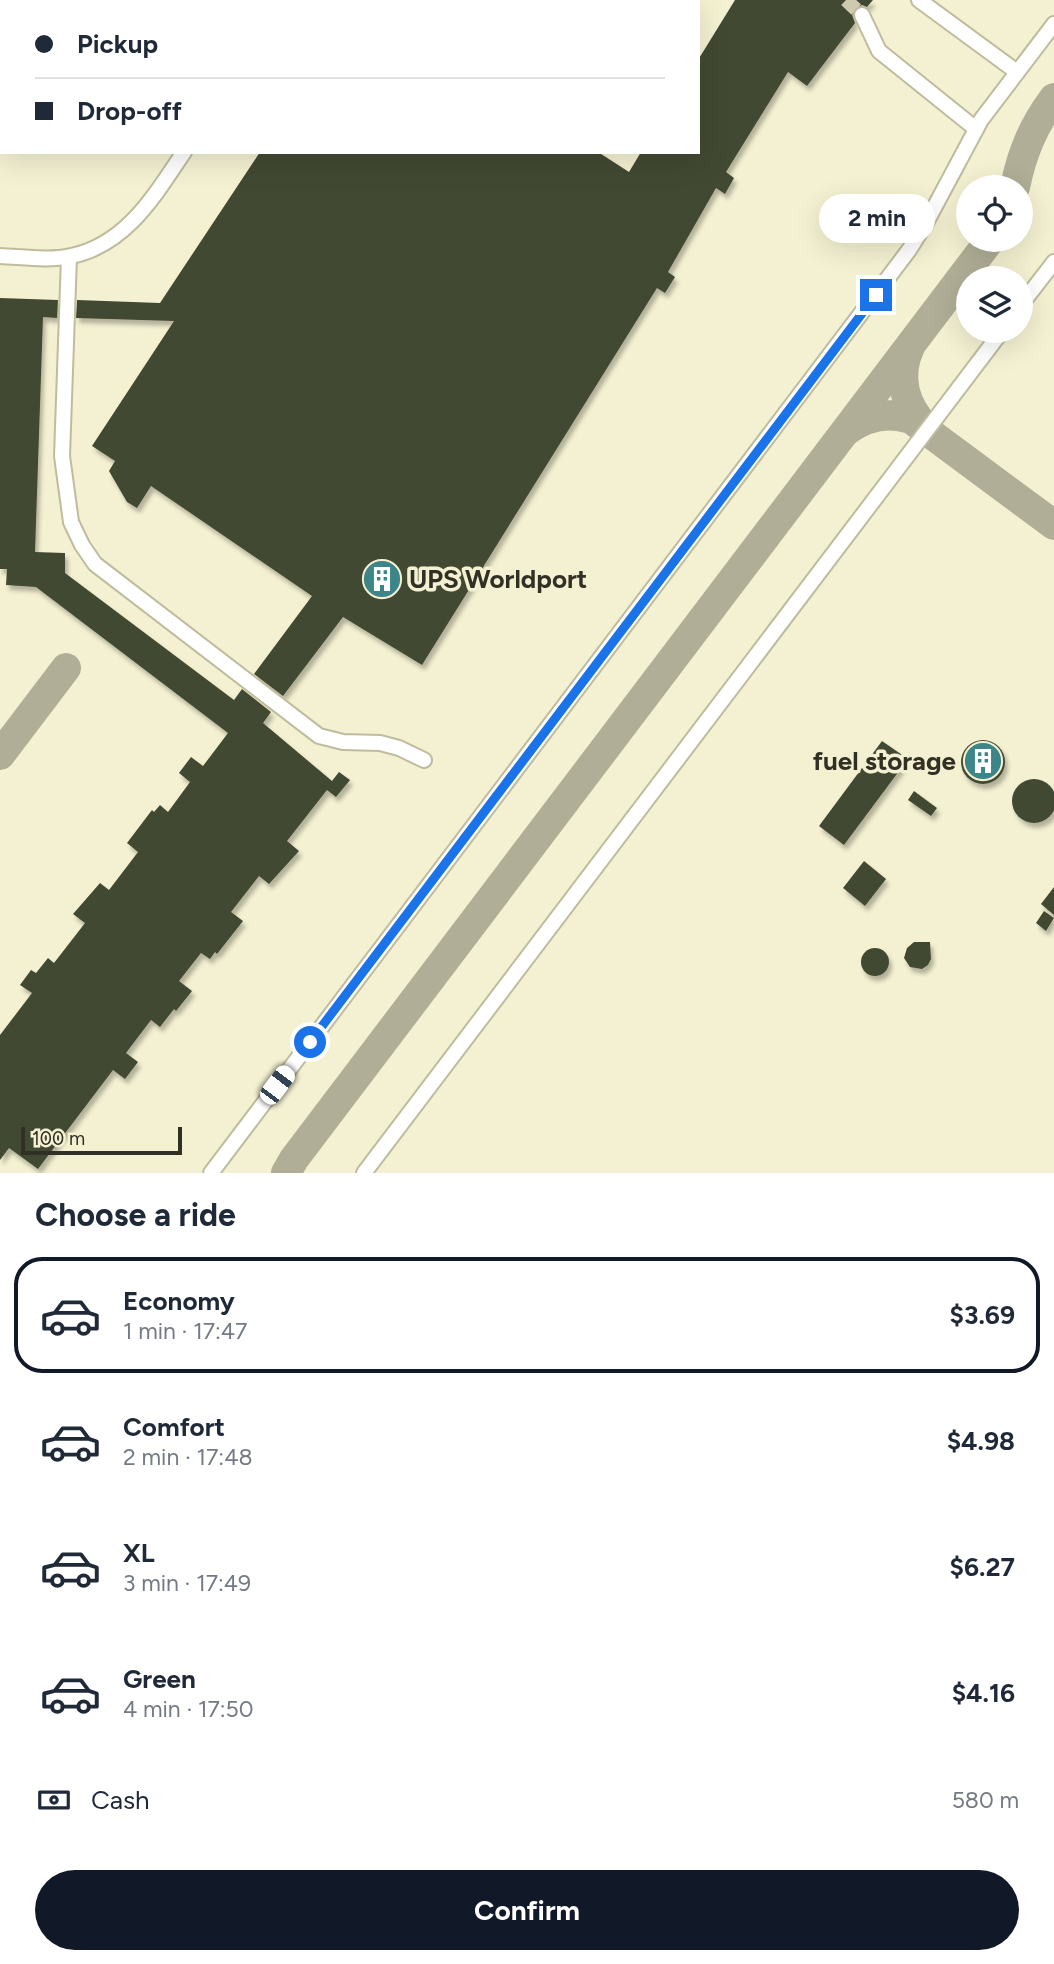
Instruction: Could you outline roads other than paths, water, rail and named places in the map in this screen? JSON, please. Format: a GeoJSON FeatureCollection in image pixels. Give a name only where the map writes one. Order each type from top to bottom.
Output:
{"type":"FeatureCollection","features":[{"type":"Feature","properties":{"kind":"lane"},"geometry":{"type":"LineString","coordinates":[[919,0],[1017,72]]}},
{"type":"Feature","properties":{"kind":"lane"},"geometry":{"type":"LineString","coordinates":[[862,15],[879,51],[976,129]]}},
{"type":"Feature","properties":{"kind":"lane"},"geometry":{"type":"LineString","coordinates":[[211,1173],[909,250],[976,129],[1054,24]]}},
{"type":"Feature","properties":{"kind":"lane"},"geometry":{"type":"LineString","coordinates":[[0,256],[69,257],[98,246],[134,222],[183,154]]}},
{"type":"Feature","properties":{"kind":"lane"},"geometry":{"type":"LineString","coordinates":[[69,257],[62,456],[71,522],[95,564],[319,736],[343,742],[380,743],[424,760]]}},
{"type":"Feature","properties":{"kind":"lane"},"geometry":{"type":"LineString","coordinates":[[1033,289],[1054,262]]}},
{"type":"Feature","properties":{"kind":"lane"},"geometry":{"type":"LineString","coordinates":[[364,1173],[993,343]]}},
{"type":"Feature","properties":{"kind":"tunnel"},"geometry":{"type":"LineString","coordinates":[[846,0],[862,15]]}},
{"type":"Feature","properties":{"kind":"place","name":"UPS Worldport"},"geometry":{"type":"Point","coordinates":[382,579]}},
{"type":"Feature","properties":{"kind":"place","name":"fuel storage"},"geometry":{"type":"Point","coordinates":[983,761]}}]}
